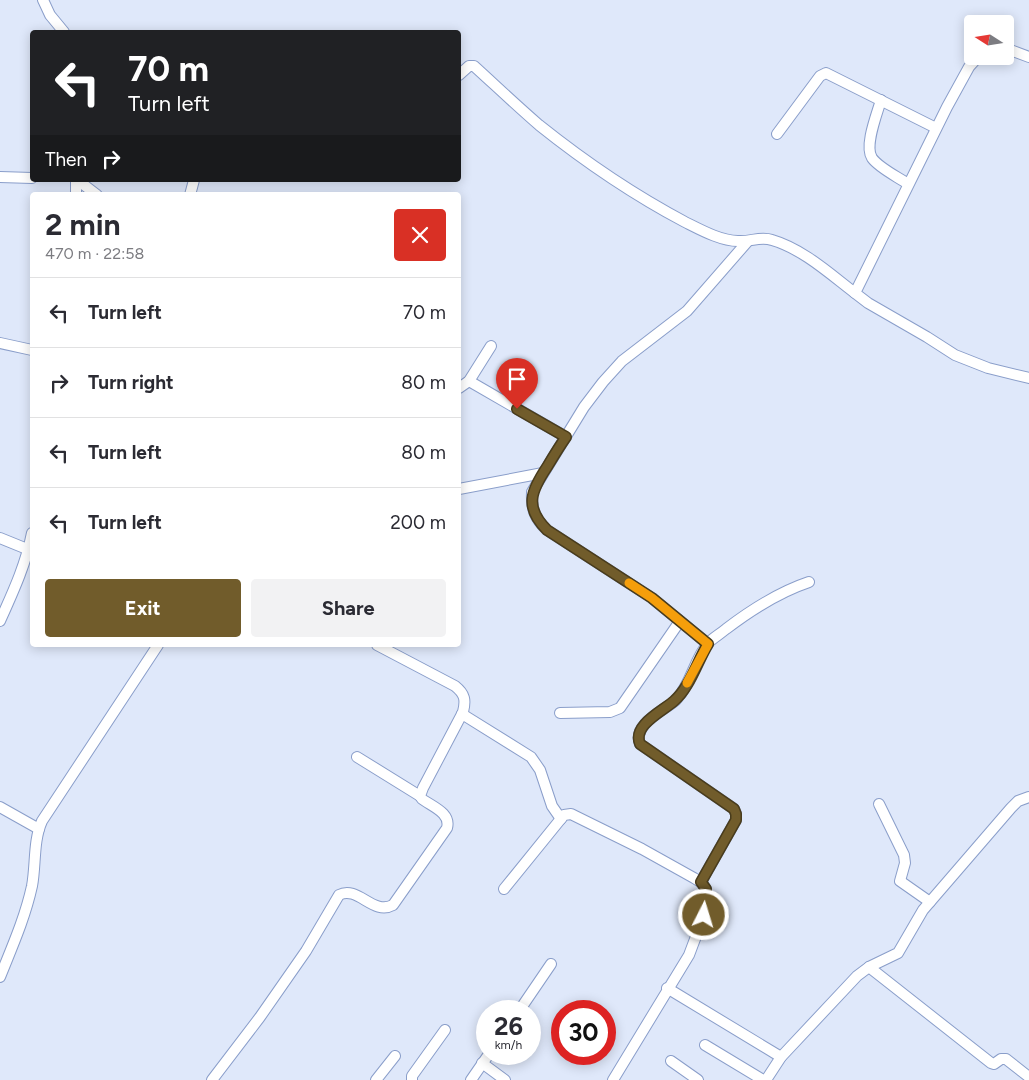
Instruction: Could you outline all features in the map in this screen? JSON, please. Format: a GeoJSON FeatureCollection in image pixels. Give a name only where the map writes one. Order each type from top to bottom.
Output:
{"type":"FeatureCollection","features":[{"type":"Feature","properties":{"kind":"street"},"geometry":{"type":"LineString","coordinates":[[43,0],[50,15],[62,30]]}},
{"type":"Feature","properties":{"kind":"street"},"geometry":{"type":"LineString","coordinates":[[1014,52],[1029,58]]}},
{"type":"Feature","properties":{"kind":"street"},"geometry":{"type":"LineString","coordinates":[[856,293],[936,128],[971,65]]}},
{"type":"Feature","properties":{"kind":"street"},"geometry":{"type":"LineString","coordinates":[[461,73],[469,66],[474,66],[553,136],[640,196],[685,222],[734,241],[765,238],[795,250],[868,303],[955,355],[988,368],[1029,378]]}},
{"type":"Feature","properties":{"kind":"street"},"geometry":{"type":"LineString","coordinates":[[777,134],[824,73],[936,128]]}},
{"type":"Feature","properties":{"kind":"street"},"geometry":{"type":"LineString","coordinates":[[881,100],[869,152],[876,162],[908,184]]}},
{"type":"Feature","properties":{"kind":"street"},"geometry":{"type":"LineString","coordinates":[[0,177],[30,178]]}},
{"type":"Feature","properties":{"kind":"street"},"geometry":{"type":"LineString","coordinates":[[83,182],[93,192]]}},
{"type":"Feature","properties":{"kind":"street"},"geometry":{"type":"LineString","coordinates":[[708,644],[652,598],[547,530],[539,522],[533,508],[532,492],[584,407],[613,370],[688,311],[748,241]]}},
{"type":"Feature","properties":{"kind":"street"},"geometry":{"type":"LineString","coordinates":[[0,343],[30,350]]}},
{"type":"Feature","properties":{"kind":"street"},"geometry":{"type":"LineString","coordinates":[[461,387],[469,381],[491,346]]}},
{"type":"Feature","properties":{"kind":"street"},"geometry":{"type":"LineString","coordinates":[[469,381],[566,437]]}},
{"type":"Feature","properties":{"kind":"street"},"geometry":{"type":"LineString","coordinates":[[461,489],[543,473]]}},
{"type":"Feature","properties":{"kind":"street"},"geometry":{"type":"LineString","coordinates":[[0,538],[30,550]]}},
{"type":"Feature","properties":{"kind":"street"},"geometry":{"type":"LineString","coordinates":[[0,621],[30,552]]}},
{"type":"Feature","properties":{"kind":"street"},"geometry":{"type":"LineString","coordinates":[[701,882],[736,820],[734,809],[640,744],[639,732],[651,717],[670,705],[680,695],[708,644],[737,621],[783,592],[809,582]]}},
{"type":"Feature","properties":{"kind":"street"},"geometry":{"type":"LineString","coordinates":[[560,713],[604,713],[616,711],[620,708],[680,621]]}},
{"type":"Feature","properties":{"kind":"street"},"geometry":{"type":"LineString","coordinates":[[0,977],[28,905],[39,829],[42,821],[157,647]]}},
{"type":"Feature","properties":{"kind":"street"},"geometry":{"type":"LineString","coordinates":[[381,647],[455,686],[462,692],[466,700],[462,714],[420,796]]}},
{"type":"Feature","properties":{"kind":"street"},"geometry":{"type":"LineString","coordinates":[[462,714],[531,758],[540,770],[552,806],[561,819]]}},
{"type":"Feature","properties":{"kind":"street"},"geometry":{"type":"LineString","coordinates":[[213,1080],[306,951],[338,895],[343,893],[352,894],[380,908],[388,907],[396,902],[448,824],[447,817],[420,796],[357,757]]}},
{"type":"Feature","properties":{"kind":"street"},"geometry":{"type":"LineString","coordinates":[[705,1045],[764,1080],[781,1057],[857,976],[869,967],[898,953],[915,922],[930,902],[1010,808],[1018,801],[1029,797]]}},
{"type":"Feature","properties":{"kind":"street"},"geometry":{"type":"LineString","coordinates":[[880,804],[904,855],[905,864],[900,881],[930,902]]}},
{"type":"Feature","properties":{"kind":"street"},"geometry":{"type":"LineString","coordinates":[[0,807],[39,829]]}},
{"type":"Feature","properties":{"kind":"street"},"geometry":{"type":"LineString","coordinates":[[504,889],[564,815],[571,814],[642,849],[701,882],[706,889],[704,915],[689,955],[667,988],[613,1080]]}},
{"type":"Feature","properties":{"kind":"street"},"geometry":{"type":"LineString","coordinates":[[526,1000],[551,964]]}},
{"type":"Feature","properties":{"kind":"street"},"geometry":{"type":"LineString","coordinates":[[869,967],[992,1063],[994,1064],[1000,1059],[1006,1059],[1025,1077]]}},
{"type":"Feature","properties":{"kind":"street"},"geometry":{"type":"LineString","coordinates":[[667,988],[781,1057]]}},
{"type":"Feature","properties":{"kind":"street"},"geometry":{"type":"LineString","coordinates":[[412,1080],[412,1076],[446,1030]]}},
{"type":"Feature","properties":{"kind":"street"},"geometry":{"type":"LineString","coordinates":[[376,1080],[395,1056]]}},
{"type":"Feature","properties":{"kind":"street"},"geometry":{"type":"LineString","coordinates":[[671,1061],[698,1080]]}},
{"type":"Feature","properties":{"kind":"street"},"geometry":{"type":"LineString","coordinates":[[471,1080],[481,1065]]}},
{"type":"Feature","properties":{"kind":"street"},"geometry":{"type":"LineString","coordinates":[[483,1065],[505,1080]]}},
{"type":"Feature","properties":{"kind":"slow traffic"},"geometry":{"type":"LineString","coordinates":[[629,583],[652,598],[708,644],[687,683]]}},
{"type":"Feature","properties":{"kind":"route"},"geometry":{"type":"LineString","coordinates":[[517,409],[566,437],[532,492],[533,508],[539,522],[547,530],[652,598],[708,644],[680,695],[670,705],[651,717],[638,736],[640,744],[734,809],[736,814],[736,820],[701,882],[706,889],[707,897],[704,915]]}}]}
